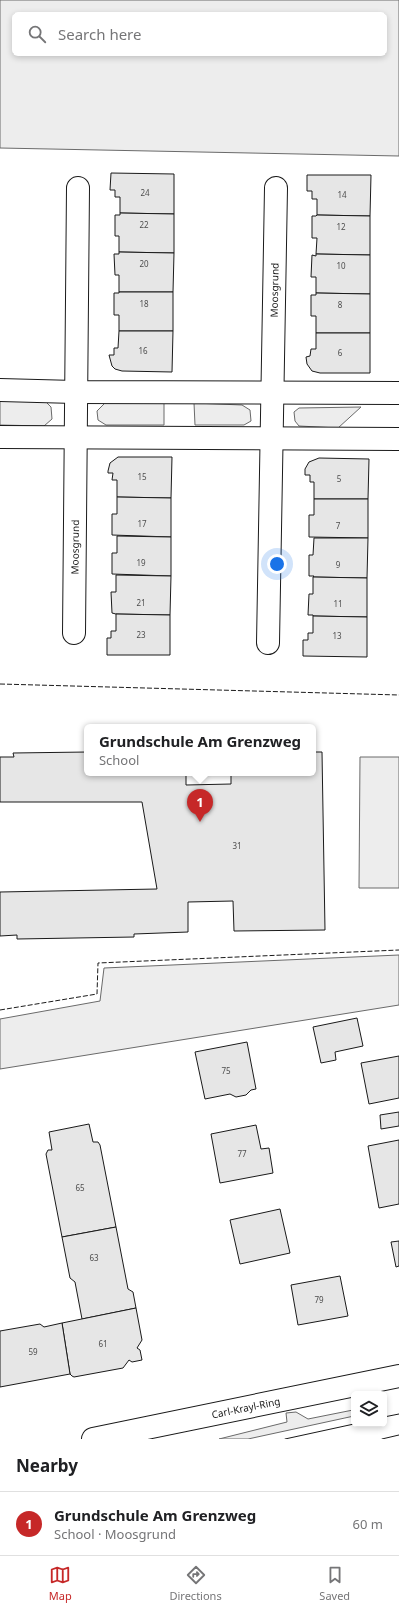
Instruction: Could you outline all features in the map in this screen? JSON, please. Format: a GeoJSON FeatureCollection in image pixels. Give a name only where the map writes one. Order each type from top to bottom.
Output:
{"type":"FeatureCollection","features":[{"type":"Feature","properties":{"kind":"street","name":"Moosgrund"},"geometry":{"type":"LineString","coordinates":[[74,633],[78,188]]}},
{"type":"Feature","properties":{"kind":"street","name":"Moosgrund"},"geometry":{"type":"LineString","coordinates":[[268,643],[276,188]]}},
{"type":"Feature","properties":{"kind":"street"},"geometry":{"type":"LineString","coordinates":[[0,390],[75,392],[399,393]]}},
{"type":"Feature","properties":{"kind":"street"},"geometry":{"type":"LineString","coordinates":[[0,437],[399,440]]}},
{"type":"Feature","properties":{"kind":"street","name":"Carl-Krayl-Ring"},"geometry":{"type":"LineString","coordinates":[[93,1439],[399,1376]]}},
{"type":"Feature","properties":{"kind":"shaded area"},"geometry":{"type":"Polygon","coordinates":[[[0,0],[399,0],[399,156],[0,148],[0,0]]]}},
{"type":"Feature","properties":{"kind":"shaded area"},"geometry":{"type":"Polygon","coordinates":[[[0,400],[46,402],[51,407],[52,419],[44,426],[0,425],[0,400]]]}},
{"type":"Feature","properties":{"kind":"shaded area"},"geometry":{"type":"Polygon","coordinates":[[[105,403],[164,403],[164,425],[106,425],[98,420],[97,411],[105,403]]]}},
{"type":"Feature","properties":{"kind":"shaded area"},"geometry":{"type":"Polygon","coordinates":[[[194,403],[242,405],[250,410],[251,421],[244,425],[195,425],[194,403]]]}},
{"type":"Feature","properties":{"kind":"shaded area"},"geometry":{"type":"Polygon","coordinates":[[[361,407],[338,428],[299,426],[295,421],[294,412],[299,408],[361,407]]]}},
{"type":"Feature","properties":{"kind":"shaded area"},"geometry":{"type":"Polygon","coordinates":[[[360,757],[399,757],[399,888],[359,888],[360,757]]]}},
{"type":"Feature","properties":{"kind":"shaded area"},"geometry":{"type":"Polygon","coordinates":[[[399,955],[399,1005],[0,1069],[0,1019],[100,1001],[104,968],[399,955]]]}},
{"type":"Feature","properties":{"kind":"shaded area"},"geometry":{"type":"Polygon","coordinates":[[[351,1410],[351,1417],[248,1439],[219,1439],[287,1422],[286,1413],[296,1412],[308,1419],[351,1410]]]}},
{"type":"Feature","properties":{"kind":"building"},"geometry":{"type":"Polygon","coordinates":[[[111,173],[174,174],[174,214],[120,213],[120,197],[115,197],[115,190],[110,190],[111,173]]]}},
{"type":"Feature","properties":{"kind":"building"},"geometry":{"type":"Polygon","coordinates":[[[307,175],[371,175],[370,216],[317,215],[317,199],[312,199],[312,191],[307,191],[307,175]]]}},
{"type":"Feature","properties":{"kind":"building"},"geometry":{"type":"Polygon","coordinates":[[[120,213],[174,214],[174,253],[119,252],[119,236],[115,236],[115,215],[120,215],[120,213]]]}},
{"type":"Feature","properties":{"kind":"building"},"geometry":{"type":"Polygon","coordinates":[[[312,216],[370,216],[370,255],[316,254],[317,238],[312,238],[312,216]]]}},
{"type":"Feature","properties":{"kind":"building"},"geometry":{"type":"Polygon","coordinates":[[[119,252],[174,253],[173,292],[119,292],[119,275],[115,275],[114,254],[119,254],[119,252]]]}},
{"type":"Feature","properties":{"kind":"building"},"geometry":{"type":"Polygon","coordinates":[[[316,254],[370,255],[370,294],[316,293],[316,277],[311,277],[312,255],[316,256],[316,254]]]}},
{"type":"Feature","properties":{"kind":"building"},"geometry":{"type":"Polygon","coordinates":[[[173,292],[173,331],[119,331],[119,315],[114,315],[114,293],[173,292]]]}},
{"type":"Feature","properties":{"kind":"building"},"geometry":{"type":"Polygon","coordinates":[[[316,293],[370,294],[370,333],[316,333],[316,316],[311,316],[311,295],[316,295],[316,293]]]}},
{"type":"Feature","properties":{"kind":"building"},"geometry":{"type":"Polygon","coordinates":[[[119,331],[173,331],[172,372],[122,371],[115,369],[112,366],[109,355],[114,355],[114,348],[118,348],[119,331]]]}},
{"type":"Feature","properties":{"kind":"building"},"geometry":{"type":"Polygon","coordinates":[[[316,333],[370,333],[370,373],[320,373],[312,371],[307,364],[306,357],[310,356],[311,349],[316,349],[316,333]]]}},
{"type":"Feature","properties":{"kind":"building"},"geometry":{"type":"Polygon","coordinates":[[[118,457],[172,457],[171,498],[117,497],[117,480],[112,480],[113,473],[108,473],[108,471],[110,463],[118,457]]]}},
{"type":"Feature","properties":{"kind":"building"},"geometry":{"type":"Polygon","coordinates":[[[319,458],[369,459],[368,499],[314,499],[314,482],[310,482],[310,475],[305,475],[305,469],[309,462],[319,458]]]}},
{"type":"Feature","properties":{"kind":"building"},"geometry":{"type":"Polygon","coordinates":[[[117,497],[171,498],[171,537],[112,535],[112,514],[117,514],[117,497]]]}},
{"type":"Feature","properties":{"kind":"building"},"geometry":{"type":"Polygon","coordinates":[[[314,499],[368,499],[368,538],[309,537],[309,515],[314,515],[314,499]]]}},
{"type":"Feature","properties":{"kind":"building"},"geometry":{"type":"Polygon","coordinates":[[[117,536],[171,537],[171,576],[112,574],[112,553],[117,553],[117,536]]]}},
{"type":"Feature","properties":{"kind":"building"},"geometry":{"type":"Polygon","coordinates":[[[314,538],[368,538],[367,578],[309,576],[309,555],[313,555],[314,538]]]}},
{"type":"Feature","properties":{"kind":"building"},"geometry":{"type":"Polygon","coordinates":[[[116,575],[171,576],[170,615],[112,613],[111,592],[116,592],[116,575]]]}},
{"type":"Feature","properties":{"kind":"building"},"geometry":{"type":"Polygon","coordinates":[[[313,577],[367,578],[367,617],[308,615],[309,594],[313,594],[313,577]]]}},
{"type":"Feature","properties":{"kind":"building"},"geometry":{"type":"Polygon","coordinates":[[[116,614],[170,615],[170,655],[107,655],[107,638],[111,638],[111,631],[116,631],[116,614]]]}},
{"type":"Feature","properties":{"kind":"building"},"geometry":{"type":"Polygon","coordinates":[[[313,616],[367,617],[367,657],[303,656],[303,640],[308,640],[308,633],[313,633],[313,616]]]}},
{"type":"Feature","properties":{"kind":"building"},"geometry":{"type":"Polygon","coordinates":[[[84,752],[84,776],[186,776],[186,785],[231,784],[231,776],[316,776],[316,752],[322,752],[325,930],[234,931],[233,901],[188,902],[188,932],[134,934],[134,937],[17,939],[17,935],[0,936],[0,892],[157,889],[142,802],[0,802],[0,757],[14,757],[13,753],[84,752]]]}},
{"type":"Feature","properties":{"kind":"building"},"geometry":{"type":"Polygon","coordinates":[[[357,1018],[363,1046],[335,1052],[336,1060],[321,1063],[313,1027],[357,1018]]]}},
{"type":"Feature","properties":{"kind":"building"},"geometry":{"type":"Polygon","coordinates":[[[247,1042],[256,1089],[251,1090],[246,1095],[236,1097],[230,1094],[205,1099],[195,1052],[247,1042]]]}},
{"type":"Feature","properties":{"kind":"building"},"geometry":{"type":"Polygon","coordinates":[[[399,1056],[399,1098],[369,1104],[361,1063],[399,1056]]]}},
{"type":"Feature","properties":{"kind":"building"},"geometry":{"type":"Polygon","coordinates":[[[399,1112],[399,1126],[381,1129],[380,1115],[399,1112]]]}},
{"type":"Feature","properties":{"kind":"building"},"geometry":{"type":"Polygon","coordinates":[[[89,1124],[93,1142],[98,1142],[100,1145],[116,1227],[62,1237],[46,1154],[48,1150],[52,1150],[49,1132],[89,1124]]]}},
{"type":"Feature","properties":{"kind":"building"},"geometry":{"type":"Polygon","coordinates":[[[256,1125],[261,1149],[269,1148],[273,1173],[220,1183],[211,1134],[256,1125]]]}},
{"type":"Feature","properties":{"kind":"building"},"geometry":{"type":"Polygon","coordinates":[[[399,1140],[399,1204],[379,1208],[368,1146],[399,1140]]]}},
{"type":"Feature","properties":{"kind":"building"},"geometry":{"type":"Polygon","coordinates":[[[280,1209],[290,1253],[240,1264],[230,1220],[280,1209]]]}},
{"type":"Feature","properties":{"kind":"building"},"geometry":{"type":"Polygon","coordinates":[[[116,1227],[128,1289],[133,1292],[136,1308],[82,1319],[75,1282],[70,1278],[62,1237],[116,1227]]]}},
{"type":"Feature","properties":{"kind":"building"},"geometry":{"type":"Polygon","coordinates":[[[399,1241],[399,1266],[396,1267],[391,1242],[399,1241]]]}},
{"type":"Feature","properties":{"kind":"building"},"geometry":{"type":"Polygon","coordinates":[[[340,1276],[348,1316],[298,1325],[291,1285],[340,1276]]]}},
{"type":"Feature","properties":{"kind":"building"},"geometry":{"type":"Polygon","coordinates":[[[136,1308],[142,1340],[137,1348],[140,1350],[142,1360],[132,1362],[129,1360],[123,1368],[74,1377],[72,1376],[70,1374],[62,1323],[136,1308]]]}},
{"type":"Feature","properties":{"kind":"building"},"geometry":{"type":"Polygon","coordinates":[[[62,1323],[70,1374],[0,1387],[0,1331],[40,1324],[44,1327],[62,1323]]]}},
{"type":"Feature","properties":{"kind":"tram line"},"geometry":{"type":"LineString","coordinates":[[387,1416],[399,1414]]}},
{"type":"Feature","properties":{"kind":"tram line"},"geometry":{"type":"LineString","coordinates":[[285,1439],[351,1425]]}},
{"type":"Feature","properties":{"kind":"tram line"},"geometry":{"type":"LineString","coordinates":[[382,1439],[399,1435]]}},
{"type":"Feature","properties":{"kind":"fence"},"geometry":{"type":"LineString","coordinates":[[0,684],[399,695]]}},
{"type":"Feature","properties":{"kind":"fence"},"geometry":{"type":"LineString","coordinates":[[0,1010],[97,994],[98,963],[399,950]]}},
{"type":"Feature","properties":{"kind":"place","name":"Grundschule Am Grenzweg"},"geometry":{"type":"Point","coordinates":[200,822]}}]}
